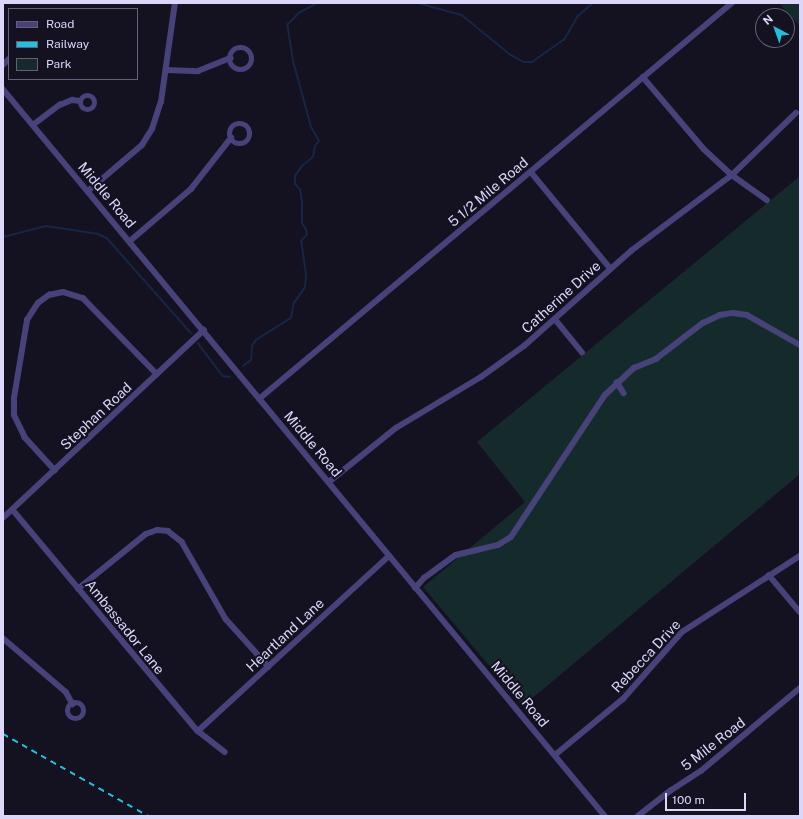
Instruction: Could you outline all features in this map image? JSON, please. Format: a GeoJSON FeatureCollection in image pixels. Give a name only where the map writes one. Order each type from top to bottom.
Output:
{"type":"FeatureCollection","features":[{"type":"Feature","properties":{"kind":"street"},"geometry":{"type":"LineString","coordinates":[[88,191],[147,137],[159,111],[176,3]]}},
{"type":"Feature","properties":{"kind":"street","name":"5 1/2 Mile Road"},"geometry":{"type":"LineString","coordinates":[[259,399],[732,3]]}},
{"type":"Feature","properties":{"kind":"street"},"geometry":{"type":"LineString","coordinates":[[166,70],[198,71],[230,58],[234,51],[244,48],[250,52],[252,59],[248,68],[241,70],[234,67],[230,58]]}},
{"type":"Feature","properties":{"kind":"street"},"geometry":{"type":"LineString","coordinates":[[643,77],[704,149],[732,175],[767,200]]}},
{"type":"Feature","properties":{"kind":"street","name":"Middle Road"},"geometry":{"type":"LineString","coordinates":[[3,89],[605,816]]}},
{"type":"Feature","properties":{"kind":"street"},"geometry":{"type":"LineString","coordinates":[[33,125],[60,105],[72,100],[80,101]]}},
{"type":"Feature","properties":{"kind":"street","name":"Catherine Drive"},"geometry":{"type":"LineString","coordinates":[[329,482],[396,428],[502,363],[555,319],[610,268],[732,175],[796,113]]}},
{"type":"Feature","properties":{"kind":"street"},"geometry":{"type":"LineString","coordinates":[[130,241],[191,189],[230,138]]}},
{"type":"Feature","properties":{"kind":"street"},"geometry":{"type":"LineString","coordinates":[[530,172],[610,268]]}},
{"type":"Feature","properties":{"kind":"street"},"geometry":{"type":"LineString","coordinates":[[55,471],[25,438],[14,415],[14,398],[27,320],[38,303],[50,295],[63,292],[83,298],[157,374]]}},
{"type":"Feature","properties":{"kind":"street"},"geometry":{"type":"LineString","coordinates":[[415,588],[430,574],[456,556],[498,545],[510,537],[584,424],[617,382],[634,368],[656,358],[703,323],[720,315],[733,313],[747,315],[800,345]]}},
{"type":"Feature","properties":{"kind":"street"},"geometry":{"type":"LineString","coordinates":[[555,319],[582,352]]}},
{"type":"Feature","properties":{"kind":"street","name":"Stephan Road"},"geometry":{"type":"LineString","coordinates":[[3,518],[204,330]]}},
{"type":"Feature","properties":{"kind":"street"},"geometry":{"type":"LineString","coordinates":[[617,382],[624,393]]}},
{"type":"Feature","properties":{"kind":"street","name":"Ambassador Lane"},"geometry":{"type":"LineString","coordinates":[[13,510],[198,731],[225,752]]}},
{"type":"Feature","properties":{"kind":"street"},"geometry":{"type":"LineString","coordinates":[[78,589],[146,534],[157,530],[168,531],[182,542],[226,618],[269,667]]}},
{"type":"Feature","properties":{"kind":"street","name":"Heartland Lane"},"geometry":{"type":"LineString","coordinates":[[198,731],[389,556]]}},
{"type":"Feature","properties":{"kind":"street","name":"Rebecca Drive"},"geometry":{"type":"LineString","coordinates":[[555,755],[623,699],[682,632],[800,556]]}},
{"type":"Feature","properties":{"kind":"street"},"geometry":{"type":"LineString","coordinates":[[769,575],[800,612]]}},
{"type":"Feature","properties":{"kind":"street"},"geometry":{"type":"LineString","coordinates":[[3,638],[66,692],[73,704]]}},
{"type":"Feature","properties":{"kind":"street","name":"5 Mile Road"},"geometry":{"type":"LineString","coordinates":[[638,816],[670,791],[701,771],[800,688]]}},
{"type":"Feature","properties":{"kind":"green space"},"geometry":{"type":"Polygon","coordinates":[[[779,3],[800,3],[800,26],[795,21],[795,8],[784,8],[779,3]]]}},
{"type":"Feature","properties":{"kind":"green space"},"geometry":{"type":"Polygon","coordinates":[[[800,176],[800,474],[523,706],[423,587],[525,502],[477,442],[800,176]]]}},
{"type":"Feature","properties":{"kind":"waterway"},"geometry":{"type":"LineString","coordinates":[[243,366],[251,360],[252,346],[256,340],[291,318],[294,303],[305,287],[306,275],[301,241],[307,235],[302,223],[302,202],[300,190],[295,184],[295,176],[302,166],[313,157],[315,146],[319,141],[311,127],[293,61],[287,25],[299,13],[317,3]]}},
{"type":"Feature","properties":{"kind":"waterway"},"geometry":{"type":"LineString","coordinates":[[418,3],[462,15],[511,55],[524,62],[532,62],[564,40],[578,16],[593,3]]}},
{"type":"Feature","properties":{"kind":"waterway"},"geometry":{"type":"LineString","coordinates":[[794,3],[800,10]]}},
{"type":"Feature","properties":{"kind":"waterway"},"geometry":{"type":"LineString","coordinates":[[3,237],[46,226],[98,234],[107,238],[191,333]]}},
{"type":"Feature","properties":{"kind":"waterway"},"geometry":{"type":"LineString","coordinates":[[198,343],[223,376],[230,377]]}},
{"type":"Feature","properties":{"kind":"railway"},"geometry":{"type":"LineString","coordinates":[[3,734],[148,816]]}}]}
